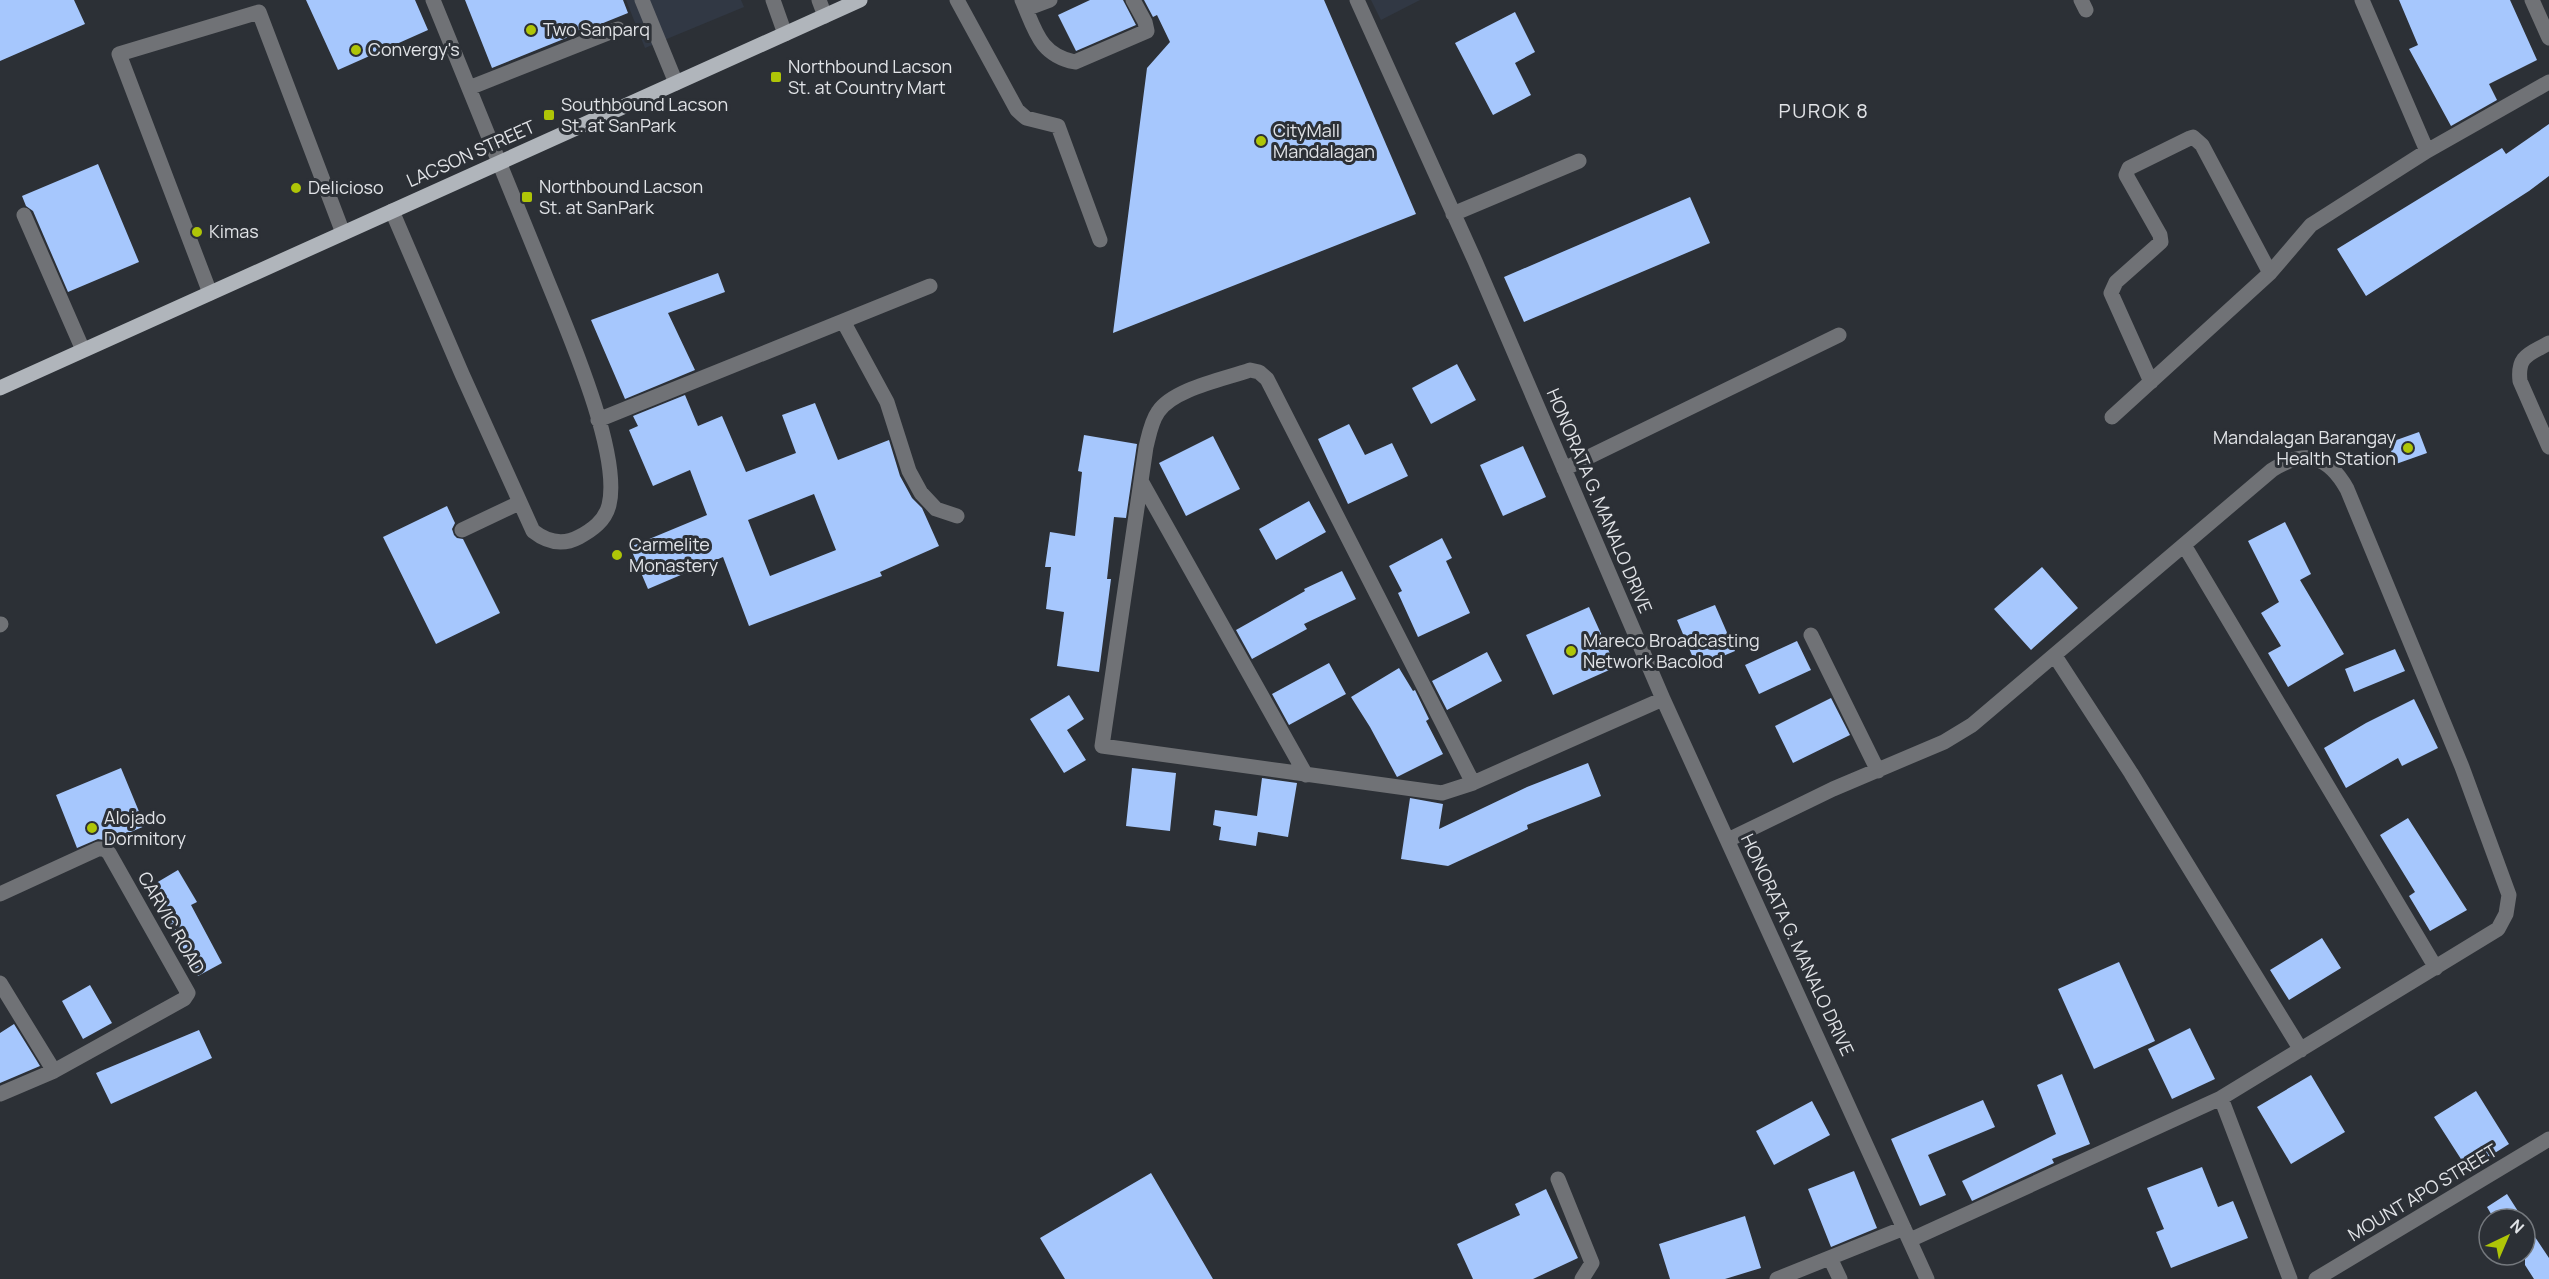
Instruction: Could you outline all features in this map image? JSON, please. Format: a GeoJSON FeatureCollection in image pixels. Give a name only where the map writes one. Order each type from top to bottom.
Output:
{"type":"FeatureCollection","features":[{"type":"Feature","properties":{"kind":"main road","name":"LACSON STREET"},"geometry":{"type":"LineString","coordinates":[[0,388],[860,0]]}},
{"type":"Feature","properties":{"kind":"street"},"geometry":{"type":"LineString","coordinates":[[392,211],[533,531],[543,539],[553,542],[570,542],[595,529],[609,506],[609,473],[605,441],[568,333],[433,0]]}},
{"type":"Feature","properties":{"kind":"street"},"geometry":{"type":"LineString","coordinates":[[642,0],[676,83]]}},
{"type":"Feature","properties":{"kind":"street"},"geometry":{"type":"LineString","coordinates":[[773,0],[785,34]]}},
{"type":"Feature","properties":{"kind":"street"},"geometry":{"type":"LineString","coordinates":[[819,0],[825,16]]}},
{"type":"Feature","properties":{"kind":"street"},"geometry":{"type":"LineString","coordinates":[[957,0],[1017,110],[1026,118],[1058,126],[1100,240]]}},
{"type":"Feature","properties":{"kind":"street"},"geometry":{"type":"LineString","coordinates":[[1050,0],[1024,5],[1039,39],[1047,49],[1066,60],[1076,62],[1147,31],[1145,22],[1133,0]]}},
{"type":"Feature","properties":{"kind":"street","name":"HONORATA G. MANALO DRIVE"},"geometry":{"type":"LineString","coordinates":[[1357,0],[1454,214],[1663,699],[1927,1279]]}},
{"type":"Feature","properties":{"kind":"street"},"geometry":{"type":"LineString","coordinates":[[2362,0],[2427,151]]}},
{"type":"Feature","properties":{"kind":"street"},"geometry":{"type":"LineString","coordinates":[[2532,0],[2549,38]]}},
{"type":"Feature","properties":{"kind":"street"},"geometry":{"type":"LineString","coordinates":[[210,293],[119,54],[259,12],[343,233]]}},
{"type":"Feature","properties":{"kind":"street"},"geometry":{"type":"LineString","coordinates":[[469,88],[618,29]]}},
{"type":"Feature","properties":{"kind":"street"},"geometry":{"type":"LineString","coordinates":[[2112,417],[2270,273],[2311,225],[2427,151],[2549,82]]}},
{"type":"Feature","properties":{"kind":"street"},"geometry":{"type":"LineString","coordinates":[[2151,382],[2111,293],[2116,282],[2161,242],[2160,235],[2126,175],[2129,168],[2190,138],[2197,140],[2202,145],[2270,273]]}},
{"type":"Feature","properties":{"kind":"street"},"geometry":{"type":"LineString","coordinates":[[1454,214],[1579,161]]}},
{"type":"Feature","properties":{"kind":"street"},"geometry":{"type":"LineString","coordinates":[[24,215],[83,350]]}},
{"type":"Feature","properties":{"kind":"street"},"geometry":{"type":"LineString","coordinates":[[598,420],[930,286]]}},
{"type":"Feature","properties":{"kind":"street"},"geometry":{"type":"LineString","coordinates":[[843,321],[887,402],[909,471],[921,493],[936,509],[957,516]]}},
{"type":"Feature","properties":{"kind":"street"},"geometry":{"type":"LineString","coordinates":[[1564,469],[1839,335]]}},
{"type":"Feature","properties":{"kind":"street"},"geometry":{"type":"LineString","coordinates":[[2549,343],[2523,358],[2519,369],[2520,381],[2549,447]]}},
{"type":"Feature","properties":{"kind":"street"},"geometry":{"type":"LineString","coordinates":[[1473,783],[1263,374],[1250,369],[1182,394],[1164,405],[1156,414],[1150,429],[1102,746],[1442,793],[1473,783],[1663,699]]}},
{"type":"Feature","properties":{"kind":"street"},"geometry":{"type":"LineString","coordinates":[[1728,840],[1833,789],[1958,735],[2055,656],[2272,470],[2287,461],[2311,458],[2325,462],[2338,473],[2347,489],[2462,768],[2509,895],[2506,914],[2498,929],[2221,1098],[1907,1234],[1830,1258],[1777,1279]]}},
{"type":"Feature","properties":{"kind":"street"},"geometry":{"type":"LineString","coordinates":[[1142,481],[1306,775]]}},
{"type":"Feature","properties":{"kind":"street"},"geometry":{"type":"LineString","coordinates":[[462,530],[519,503]]}},
{"type":"Feature","properties":{"kind":"street"},"geometry":{"type":"LineString","coordinates":[[2184,545],[2436,968]]}},
{"type":"Feature","properties":{"kind":"street"},"geometry":{"type":"LineString","coordinates":[[1811,635],[1878,771]]}},
{"type":"Feature","properties":{"kind":"street"},"geometry":{"type":"LineString","coordinates":[[2055,656],[2138,783],[2301,1050]]}},
{"type":"Feature","properties":{"kind":"street","name":"CARVIC ROAD"},"geometry":{"type":"LineString","coordinates":[[0,894],[98,849],[104,849],[109,853],[188,993],[184,999],[54,1071],[0,1094]]}},
{"type":"Feature","properties":{"kind":"street"},"geometry":{"type":"LineString","coordinates":[[0,982],[54,1071]]}},
{"type":"Feature","properties":{"kind":"street"},"geometry":{"type":"LineString","coordinates":[[2221,1098],[2289,1279]]}},
{"type":"Feature","properties":{"kind":"street","name":"MOUNT APO STREET"},"geometry":{"type":"LineString","coordinates":[[2316,1279],[2549,1139]]}},
{"type":"Feature","properties":{"kind":"street"},"geometry":{"type":"LineString","coordinates":[[1558,1179],[1593,1263],[1582,1279]]}},
{"type":"Feature","properties":{"kind":"street"},"geometry":{"type":"LineString","coordinates":[[1830,1258],[1840,1279]]}},
{"type":"Feature","properties":{"kind":"shaded area"},"geometry":{"type":"Polygon","coordinates":[[[626,0],[741,0],[744,7],[645,48],[626,0]]]}},
{"type":"Feature","properties":{"kind":"shaded area"},"geometry":{"type":"Polygon","coordinates":[[[1371,0],[1420,0],[1381,20],[1371,0]]]}},
{"type":"Feature","properties":{"kind":"building"},"geometry":{"type":"Polygon","coordinates":[[[0,0],[74,0],[85,24],[0,61],[0,0]]]}},
{"type":"Feature","properties":{"kind":"building","name":"Convergy's"},"geometry":{"type":"Polygon","coordinates":[[[306,0],[415,0],[428,30],[338,70],[306,0]]]}},
{"type":"Feature","properties":{"kind":"building","name":"Two Sanparq"},"geometry":{"type":"Polygon","coordinates":[[[465,0],[623,0],[628,13],[492,68],[465,0]]]}},
{"type":"Feature","properties":{"kind":"building"},"geometry":{"type":"Polygon","coordinates":[[[1090,0],[1123,0],[1136,25],[1076,51],[1058,15],[1090,0]]]}},
{"type":"Feature","properties":{"kind":"building","name":"CityMall Mandalagan"},"geometry":{"type":"Polygon","coordinates":[[[1144,0],[1324,0],[1416,214],[1113,333],[1147,68],[1170,42],[1157,15],[1153,17],[1144,0]]]}},
{"type":"Feature","properties":{"kind":"building"},"geometry":{"type":"Polygon","coordinates":[[[2399,0],[2510,0],[2537,60],[2489,84],[2497,100],[2451,126],[2409,49],[2418,45],[2399,0]]]}},
{"type":"Feature","properties":{"kind":"building"},"geometry":{"type":"Polygon","coordinates":[[[1515,12],[1535,52],[1515,63],[1531,95],[1493,115],[1455,43],[1515,12]]]}},
{"type":"Feature","properties":{"kind":"building"},"geometry":{"type":"Polygon","coordinates":[[[2549,124],[2549,176],[2366,296],[2337,249],[2502,148],[2506,154],[2549,124]]]}},
{"type":"Feature","properties":{"kind":"building"},"geometry":{"type":"Polygon","coordinates":[[[98,164],[139,262],[68,292],[33,211],[26,206],[22,196],[98,164]]]}},
{"type":"Feature","properties":{"kind":"building"},"geometry":{"type":"Polygon","coordinates":[[[1690,197],[1710,243],[1524,322],[1504,277],[1690,197]]]}},
{"type":"Feature","properties":{"kind":"building"},"geometry":{"type":"Polygon","coordinates":[[[718,273],[725,292],[668,313],[695,370],[625,399],[591,320],[718,273]]]}},
{"type":"Feature","properties":{"kind":"building"},"geometry":{"type":"Polygon","coordinates":[[[1457,364],[1476,400],[1431,424],[1412,388],[1457,364]]]}},
{"type":"Feature","properties":{"kind":"building"},"geometry":{"type":"Polygon","coordinates":[[[685,395],[698,426],[722,416],[746,472],[796,453],[782,415],[815,403],[838,460],[889,440],[900,476],[912,498],[922,508],[939,546],[880,572],[882,576],[749,626],[723,557],[648,589],[630,547],[707,515],[690,470],[653,486],[629,430],[638,426],[633,416],[685,395]],[[814,494],[748,520],[770,576],[836,550],[814,494]]]}},
{"type":"Feature","properties":{"kind":"building"},"geometry":{"type":"Polygon","coordinates":[[[1349,424],[1365,455],[1392,443],[1408,476],[1348,504],[1318,439],[1349,424]]]}},
{"type":"Feature","properties":{"kind":"building","name":"Mandalagan Barangay Health Station"},"geometry":{"type":"Polygon","coordinates":[[[2419,432],[2427,453],[2396,464],[2388,443],[2419,432]]]}},
{"type":"Feature","properties":{"kind":"building"},"geometry":{"type":"Polygon","coordinates":[[[1084,435],[1137,444],[1126,518],[1114,517],[1107,579],[1111,579],[1099,672],[1057,666],[1064,612],[1046,609],[1051,567],[1045,567],[1050,532],[1075,536],[1082,472],[1078,471],[1084,435]]]}},
{"type":"Feature","properties":{"kind":"building"},"geometry":{"type":"Polygon","coordinates":[[[1213,436],[1240,489],[1186,516],[1159,463],[1213,436]]]}},
{"type":"Feature","properties":{"kind":"building"},"geometry":{"type":"Polygon","coordinates":[[[1523,446],[1546,497],[1503,516],[1480,465],[1523,446]]]}},
{"type":"Feature","properties":{"kind":"building"},"geometry":{"type":"Polygon","coordinates":[[[1309,501],[1326,532],[1276,560],[1259,529],[1309,501]]]}},
{"type":"Feature","properties":{"kind":"building"},"geometry":{"type":"Polygon","coordinates":[[[447,506],[455,523],[452,529],[454,535],[463,539],[500,613],[436,644],[383,537],[447,506]]]}},
{"type":"Feature","properties":{"kind":"building"},"geometry":{"type":"Polygon","coordinates":[[[2285,522],[2311,574],[2300,580],[2344,654],[2288,687],[2268,653],[2281,646],[2261,613],[2279,602],[2248,541],[2285,522]]]}},
{"type":"Feature","properties":{"kind":"building"},"geometry":{"type":"Polygon","coordinates":[[[1442,538],[1452,558],[1446,561],[1470,613],[1418,637],[1398,593],[1402,591],[1389,566],[1442,538]]]}},
{"type":"Feature","properties":{"kind":"building"},"geometry":{"type":"Polygon","coordinates":[[[2042,567],[2078,608],[2031,650],[1994,609],[2042,567]]]}},
{"type":"Feature","properties":{"kind":"building"},"geometry":{"type":"Polygon","coordinates":[[[1342,571],[1356,599],[1304,624],[1307,629],[1252,659],[1236,630],[1305,591],[1304,589],[1342,571]]]}},
{"type":"Feature","properties":{"kind":"building"},"geometry":{"type":"Polygon","coordinates":[[[1715,605],[1735,651],[1697,667],[1677,620],[1715,605]]]}},
{"type":"Feature","properties":{"kind":"building","name":"Mareco Broadcasting Network Bacolod"},"geometry":{"type":"Polygon","coordinates":[[[1589,607],[1616,667],[1553,695],[1526,635],[1589,607]]]}},
{"type":"Feature","properties":{"kind":"building"},"geometry":{"type":"Polygon","coordinates":[[[1797,641],[1811,670],[1759,694],[1745,665],[1797,641]]]}},
{"type":"Feature","properties":{"kind":"building"},"geometry":{"type":"Polygon","coordinates":[[[2395,649],[2405,671],[2354,692],[2345,669],[2395,649]]]}},
{"type":"Feature","properties":{"kind":"building"},"geometry":{"type":"Polygon","coordinates":[[[1487,652],[1502,681],[1447,710],[1432,681],[1487,652]]]}},
{"type":"Feature","properties":{"kind":"building"},"geometry":{"type":"Polygon","coordinates":[[[1329,663],[1346,694],[1289,725],[1272,694],[1329,663]]]}},
{"type":"Feature","properties":{"kind":"building"},"geometry":{"type":"Polygon","coordinates":[[[1399,668],[1413,691],[1415,690],[1429,719],[1426,721],[1443,754],[1397,777],[1351,697],[1399,668]]]}},
{"type":"Feature","properties":{"kind":"building"},"geometry":{"type":"Polygon","coordinates":[[[1069,695],[1084,719],[1067,730],[1086,760],[1064,773],[1030,719],[1069,695]]]}},
{"type":"Feature","properties":{"kind":"building"},"geometry":{"type":"Polygon","coordinates":[[[1831,698],[1850,735],[1793,763],[1775,726],[1831,698]]]}},
{"type":"Feature","properties":{"kind":"building"},"geometry":{"type":"Polygon","coordinates":[[[2414,699],[2438,748],[2402,766],[2398,758],[2346,788],[2324,748],[2366,723],[2414,699]]]}},
{"type":"Feature","properties":{"kind":"building"},"geometry":{"type":"Polygon","coordinates":[[[1588,763],[1601,796],[1527,825],[1528,829],[1448,866],[1401,859],[1410,798],[1443,804],[1439,829],[1527,787],[1588,763]]]}},
{"type":"Feature","properties":{"kind":"building"},"geometry":{"type":"Polygon","coordinates":[[[121,768],[145,826],[109,841],[98,839],[77,848],[56,795],[121,768]]]}},
{"type":"Feature","properties":{"kind":"building"},"geometry":{"type":"Polygon","coordinates":[[[1132,768],[1176,773],[1170,831],[1126,826],[1132,768]]]}},
{"type":"Feature","properties":{"kind":"building"},"geometry":{"type":"Polygon","coordinates":[[[1262,778],[1297,783],[1288,837],[1258,832],[1256,846],[1219,840],[1221,827],[1213,825],[1215,810],[1257,816],[1262,778]]]}},
{"type":"Feature","properties":{"kind":"building"},"geometry":{"type":"Polygon","coordinates":[[[2408,818],[2467,910],[2430,931],[2409,896],[2415,892],[2380,835],[2408,818]]]}},
{"type":"Feature","properties":{"kind":"building"},"geometry":{"type":"Polygon","coordinates":[[[178,870],[197,902],[191,905],[222,963],[198,976],[170,924],[173,923],[151,886],[178,870]]]}},
{"type":"Feature","properties":{"kind":"building"},"geometry":{"type":"Polygon","coordinates":[[[2322,938],[2341,968],[2289,1000],[2270,970],[2322,938]]]}},
{"type":"Feature","properties":{"kind":"building"},"geometry":{"type":"Polygon","coordinates":[[[2119,962],[2155,1041],[2094,1069],[2058,989],[2119,962]]]}},
{"type":"Feature","properties":{"kind":"building"},"geometry":{"type":"Polygon","coordinates":[[[90,985],[112,1023],[83,1039],[62,1001],[90,985]]]}},
{"type":"Feature","properties":{"kind":"building"},"geometry":{"type":"Polygon","coordinates":[[[14,1024],[40,1066],[0,1083],[0,1033],[14,1024]]]}},
{"type":"Feature","properties":{"kind":"building"},"geometry":{"type":"Polygon","coordinates":[[[2190,1028],[2215,1079],[2172,1099],[2148,1049],[2190,1028]]]}},
{"type":"Feature","properties":{"kind":"building"},"geometry":{"type":"Polygon","coordinates":[[[199,1030],[212,1058],[111,1104],[96,1073],[199,1030]]]}},
{"type":"Feature","properties":{"kind":"building"},"geometry":{"type":"Polygon","coordinates":[[[2062,1074],[2090,1144],[2052,1159],[2054,1163],[1972,1201],[1962,1181],[2056,1134],[2037,1085],[2062,1074]]]}},
{"type":"Feature","properties":{"kind":"building"},"geometry":{"type":"Polygon","coordinates":[[[2311,1075],[2345,1132],[2291,1164],[2257,1107],[2311,1075]]]}},
{"type":"Feature","properties":{"kind":"building"},"geometry":{"type":"Polygon","coordinates":[[[2476,1091],[2509,1144],[2468,1170],[2434,1117],[2476,1091]]]}},
{"type":"Feature","properties":{"kind":"building"},"geometry":{"type":"Polygon","coordinates":[[[1983,1100],[1995,1127],[1928,1155],[1946,1195],[1920,1206],[1891,1139],[1983,1100]]]}},
{"type":"Feature","properties":{"kind":"building"},"geometry":{"type":"Polygon","coordinates":[[[1812,1101],[1830,1135],[1774,1165],[1756,1131],[1812,1101]]]}},
{"type":"Feature","properties":{"kind":"building"},"geometry":{"type":"Polygon","coordinates":[[[2202,1167],[2218,1207],[2233,1201],[2248,1238],[2171,1268],[2156,1232],[2164,1229],[2147,1188],[2202,1167]]]}},
{"type":"Feature","properties":{"kind":"building"},"geometry":{"type":"Polygon","coordinates":[[[1854,1171],[1877,1228],[1831,1247],[1808,1189],[1854,1171]]]}},
{"type":"Feature","properties":{"kind":"building"},"geometry":{"type":"Polygon","coordinates":[[[1151,1173],[1213,1279],[1065,1279],[1040,1238],[1151,1173]]]}},
{"type":"Feature","properties":{"kind":"building"},"geometry":{"type":"Polygon","coordinates":[[[1546,1189],[1578,1258],[1533,1279],[1473,1279],[1457,1244],[1520,1215],[1515,1204],[1546,1189]]]}},
{"type":"Feature","properties":{"kind":"building"},"geometry":{"type":"Polygon","coordinates":[[[2507,1194],[2515,1207],[2487,1207],[2507,1194]]]}},
{"type":"Feature","properties":{"kind":"building"},"geometry":{"type":"Polygon","coordinates":[[[1745,1216],[1761,1268],[1725,1279],[1670,1279],[1659,1244],[1745,1216]]]}},
{"type":"Feature","properties":{"kind":"building"},"geometry":{"type":"Polygon","coordinates":[[[2537,1240],[2549,1258],[2549,1279],[2534,1279],[2526,1267],[2537,1267],[2537,1240]]]}},
{"type":"Feature","properties":{"kind":"place","name":"Two Sanparq"},"geometry":{"type":"Point","coordinates":[531,30]}},
{"type":"Feature","properties":{"kind":"place","name":"Convergy's"},"geometry":{"type":"Point","coordinates":[356,50]}},
{"type":"Feature","properties":{"kind":"place","name":"Northbound Lacson St. at Country Mart"},"geometry":{"type":"Point","coordinates":[776,77]}},
{"type":"Feature","properties":{"kind":"place","name":"Southbound Lacson St. at SanPark"},"geometry":{"type":"Point","coordinates":[549,115]}},
{"type":"Feature","properties":{"kind":"place","name":"CityMall Mandalagan"},"geometry":{"type":"Point","coordinates":[1261,141]}},
{"type":"Feature","properties":{"kind":"place","name":"Delicioso"},"geometry":{"type":"Point","coordinates":[296,188]}},
{"type":"Feature","properties":{"kind":"place","name":"Northbound Lacson St. at SanPark"},"geometry":{"type":"Point","coordinates":[527,197]}},
{"type":"Feature","properties":{"kind":"place","name":"Kimas"},"geometry":{"type":"Point","coordinates":[197,232]}},
{"type":"Feature","properties":{"kind":"place","name":"Mandalagan Barangay Health Station"},"geometry":{"type":"Point","coordinates":[2408,448]}},
{"type":"Feature","properties":{"kind":"place","name":"Carmelite Monastery"},"geometry":{"type":"Point","coordinates":[617,555]}},
{"type":"Feature","properties":{"kind":"place","name":"Mareco Broadcasting Network Bacolod"},"geometry":{"type":"Point","coordinates":[1571,651]}},
{"type":"Feature","properties":{"kind":"place","name":"Alojado Dormitory"},"geometry":{"type":"Point","coordinates":[92,828]}},
{"type":"Feature","properties":{"kind":"district","name":"PUROK 8"},"geometry":{"type":"Point","coordinates":[1824,111]}}]}
